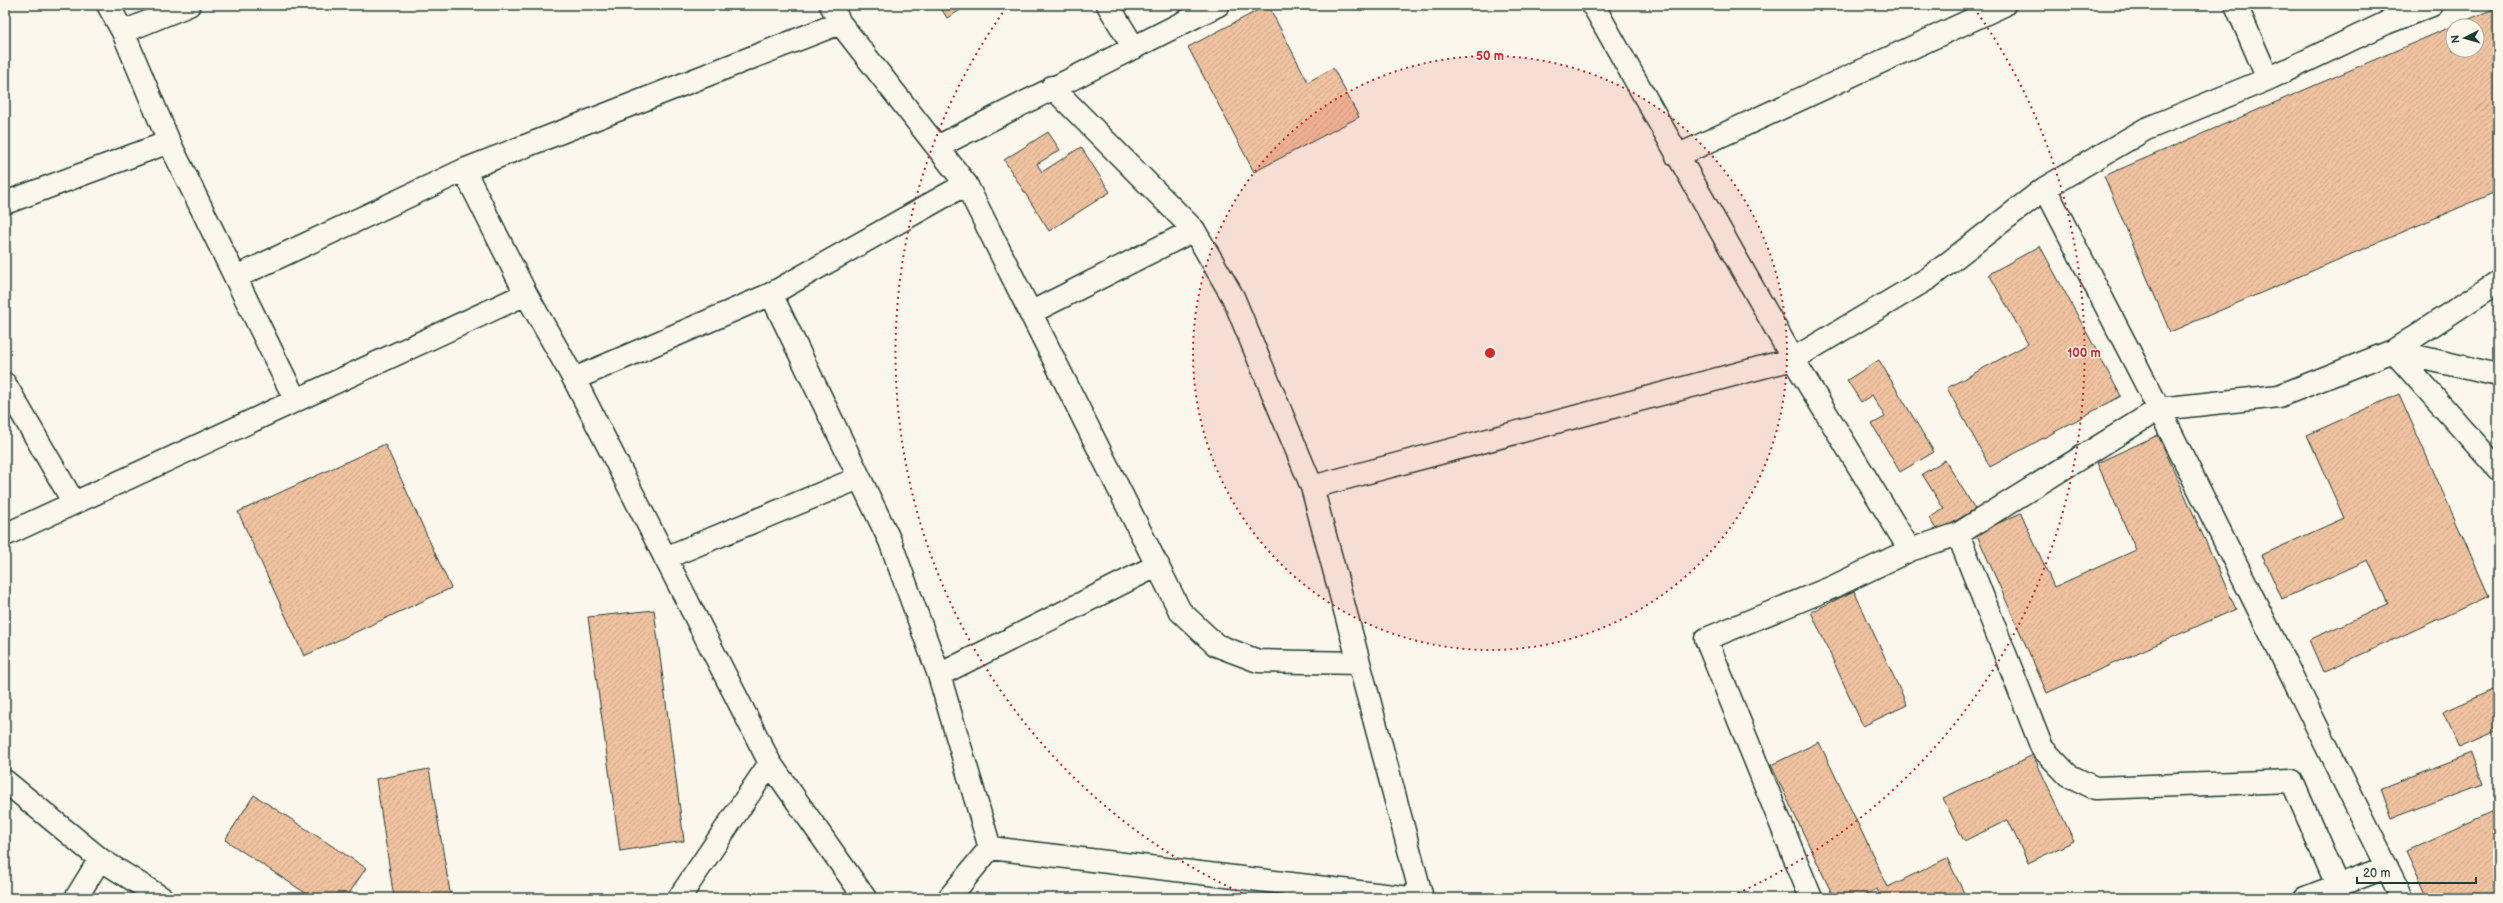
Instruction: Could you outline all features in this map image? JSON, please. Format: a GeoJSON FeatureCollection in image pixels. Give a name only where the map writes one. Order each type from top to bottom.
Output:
{"type":"FeatureCollection","features":[{"type":"Feature","properties":{"kind":"street"},"geometry":{"type":"LineString","coordinates":[[108,5],[123,32],[169,142],[295,399]]}},
{"type":"Feature","properties":{"kind":"street"},"geometry":{"type":"LineString","coordinates":[[123,32],[189,5]]}},
{"type":"Feature","properties":{"kind":"street"},"geometry":{"type":"LineString","coordinates":[[1108,5],[1134,48]]}},
{"type":"Feature","properties":{"kind":"street"},"geometry":{"type":"LineString","coordinates":[[937,147],[1052,87],[1134,48],[1218,5]]}},
{"type":"Feature","properties":{"kind":"street"},"geometry":{"type":"LineString","coordinates":[[1593,5],[1793,359],[1910,550]]}},
{"type":"Feature","properties":{"kind":"street"},"geometry":{"type":"LineString","coordinates":[[1677,156],[2004,5]]}},
{"type":"Feature","properties":{"kind":"street"},"geometry":{"type":"LineString","coordinates":[[2236,5],[2268,78]]}},
{"type":"Feature","properties":{"kind":"street"},"geometry":{"type":"LineString","coordinates":[[1312,487],[1793,359],[1929,278],[2045,188],[2146,129],[2268,78],[2386,23],[2432,5]]}},
{"type":"Feature","properties":{"kind":"street"},"geometry":{"type":"LineString","coordinates":[[236,277],[464,170],[836,14],[966,184],[1180,611],[1216,645],[1258,661],[1359,663]]}},
{"type":"Feature","properties":{"kind":"street"},"geometry":{"type":"LineString","coordinates":[[1052,87],[1194,230],[1233,297],[1312,487],[1422,898]]}},
{"type":"Feature","properties":{"kind":"street"},"geometry":{"type":"LineString","coordinates":[[5,203],[169,142]]}},
{"type":"Feature","properties":{"kind":"street"},"geometry":{"type":"LineString","coordinates":[[464,170],[526,294],[574,379],[770,763],[865,898]]}},
{"type":"Feature","properties":{"kind":"street"},"geometry":{"type":"LineString","coordinates":[[574,379],[770,294],[966,184]]}},
{"type":"Feature","properties":{"kind":"street"},"geometry":{"type":"LineString","coordinates":[[2045,188],[2158,409],[2402,898]]}},
{"type":"Feature","properties":{"kind":"street"},"geometry":{"type":"LineString","coordinates":[[1030,313],[1194,230]]}},
{"type":"Feature","properties":{"kind":"street"},"geometry":{"type":"LineString","coordinates":[[1811,898],[1706,639],[1833,587],[1910,550],[1958,534],[2158,409],[2279,396],[2393,351],[2498,282]]}},
{"type":"Feature","properties":{"kind":"street"},"geometry":{"type":"LineString","coordinates":[[5,535],[295,399],[526,294]]}},
{"type":"Feature","properties":{"kind":"street"},"geometry":{"type":"LineString","coordinates":[[770,294],[890,541],[939,675],[990,848]]}},
{"type":"Feature","properties":{"kind":"street"},"geometry":{"type":"LineString","coordinates":[[2393,351],[2498,375]]}},
{"type":"Feature","properties":{"kind":"street"},"geometry":{"type":"LineString","coordinates":[[2393,351],[2498,469]]}},
{"type":"Feature","properties":{"kind":"street"},"geometry":{"type":"LineString","coordinates":[[5,384],[74,503]]}},
{"type":"Feature","properties":{"kind":"street"},"geometry":{"type":"LineString","coordinates":[[666,558],[859,478]]}},
{"type":"Feature","properties":{"kind":"street"},"geometry":{"type":"LineString","coordinates":[[1958,534],[2042,748],[2068,775],[2095,788],[2292,781],[2337,885]]}},
{"type":"Feature","properties":{"kind":"street"},"geometry":{"type":"LineString","coordinates":[[939,675],[1158,565]]}},
{"type":"Feature","properties":{"kind":"street"},"geometry":{"type":"LineString","coordinates":[[679,898],[770,763]]}},
{"type":"Feature","properties":{"kind":"street"},"geometry":{"type":"LineString","coordinates":[[5,781],[100,859],[162,898]]}},
{"type":"Feature","properties":{"kind":"street"},"geometry":{"type":"LineString","coordinates":[[949,898],[990,848]]}},
{"type":"Feature","properties":{"kind":"street"},"geometry":{"type":"LineString","coordinates":[[990,848],[1410,898]]}},
{"type":"Feature","properties":{"kind":"street"},"geometry":{"type":"LineString","coordinates":[[76,898],[100,859]]}},
{"type":"Feature","properties":{"kind":"street"},"geometry":{"type":"LineString","coordinates":[[2305,898],[2387,867]]}},
{"type":"Feature","properties":{"kind":"building"},"geometry":{"type":"Polygon","coordinates":[[[939,5],[969,5],[947,18],[939,5]]]}},
{"type":"Feature","properties":{"kind":"building"},"geometry":{"type":"Polygon","coordinates":[[[1268,5],[1308,82],[1333,68],[1359,117],[1254,172],[1188,47],[1268,5]]]}},
{"type":"Feature","properties":{"kind":"building"},"geometry":{"type":"Polygon","coordinates":[[[2498,7],[2498,191],[2170,332],[2104,176],[2445,29],[2445,58],[2485,58],[2485,18],[2472,18],[2498,7]]]}},
{"type":"Feature","properties":{"kind":"building"},"geometry":{"type":"Polygon","coordinates":[[[1048,132],[1060,150],[1037,164],[1042,172],[1081,147],[1110,192],[1049,231],[1004,160],[1048,132]]]}},
{"type":"Feature","properties":{"kind":"building"},"geometry":{"type":"Polygon","coordinates":[[[2040,246],[2121,396],[1990,467],[1947,388],[2028,344],[1989,274],[2040,246]]]}},
{"type":"Feature","properties":{"kind":"building"},"geometry":{"type":"Polygon","coordinates":[[[1879,360],[1934,452],[1900,472],[1872,424],[1885,417],[1872,395],[1861,402],[1847,380],[1879,360]]]}},
{"type":"Feature","properties":{"kind":"building"},"geometry":{"type":"Polygon","coordinates":[[[2399,394],[2489,596],[2323,672],[2309,640],[2388,604],[2368,560],[2282,599],[2262,555],[2344,518],[2307,435],[2399,394]]]}},
{"type":"Feature","properties":{"kind":"building"},"geometry":{"type":"Polygon","coordinates":[[[2158,435],[2236,609],[2047,693],[1976,533],[2021,513],[2054,587],[2136,550],[2097,463],[2158,435]]]}},
{"type":"Feature","properties":{"kind":"building"},"geometry":{"type":"Polygon","coordinates":[[[385,444],[451,588],[304,656],[238,512],[385,444]]]}},
{"type":"Feature","properties":{"kind":"building"},"geometry":{"type":"Polygon","coordinates":[[[1945,460],[1975,509],[1938,532],[1929,518],[1944,509],[1922,474],[1945,460]]]}},
{"type":"Feature","properties":{"kind":"building"},"geometry":{"type":"Polygon","coordinates":[[[1854,591],[1907,705],[1863,726],[1811,612],[1854,591]]]}},
{"type":"Feature","properties":{"kind":"building"},"geometry":{"type":"Polygon","coordinates":[[[654,610],[684,841],[620,851],[588,617],[654,610]]]}},
{"type":"Feature","properties":{"kind":"building"},"geometry":{"type":"Polygon","coordinates":[[[2498,688],[2498,731],[2459,748],[2443,712],[2498,688]]]}},
{"type":"Feature","properties":{"kind":"building"},"geometry":{"type":"Polygon","coordinates":[[[1819,742],[1888,887],[1947,858],[1965,895],[1959,898],[1882,898],[1877,889],[1859,898],[1834,898],[1771,765],[1819,742]]]}},
{"type":"Feature","properties":{"kind":"building"},"geometry":{"type":"Polygon","coordinates":[[[2472,753],[2483,784],[2392,818],[2381,788],[2472,753]]]}},
{"type":"Feature","properties":{"kind":"building"},"geometry":{"type":"Polygon","coordinates":[[[2033,755],[2074,841],[2028,863],[2008,820],[1964,841],[1943,798],[2033,755]]]}},
{"type":"Feature","properties":{"kind":"building"},"geometry":{"type":"Polygon","coordinates":[[[429,769],[451,898],[394,898],[376,779],[429,769]]]}},
{"type":"Feature","properties":{"kind":"building"},"geometry":{"type":"Polygon","coordinates":[[[254,795],[366,868],[346,898],[313,898],[225,840],[254,795]]]}},
{"type":"Feature","properties":{"kind":"building"},"geometry":{"type":"Polygon","coordinates":[[[2496,810],[2498,815],[2498,898],[2428,898],[2406,851],[2496,810]]]}}]}
